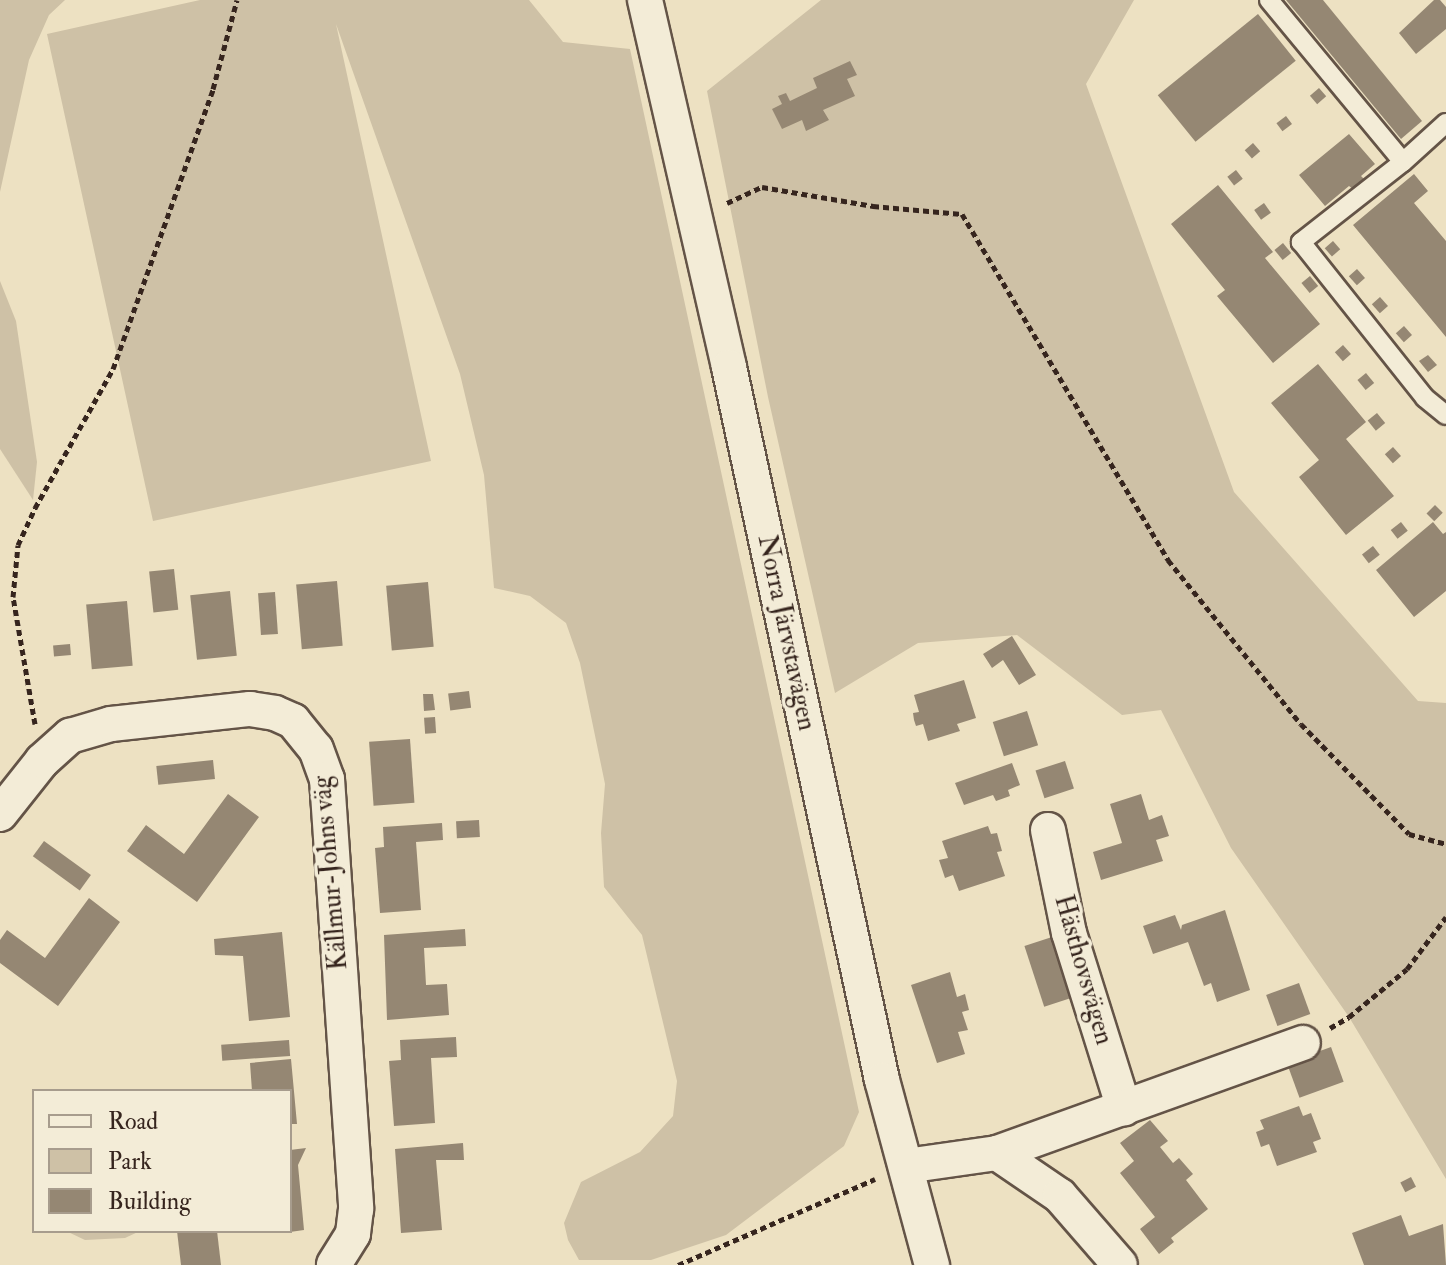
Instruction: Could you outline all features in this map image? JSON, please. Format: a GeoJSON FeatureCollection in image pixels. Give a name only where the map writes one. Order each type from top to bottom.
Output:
{"type":"FeatureCollection","features":[{"type":"Feature","properties":{"kind":"street","name":"Norra Järvstavägen"},"geometry":{"type":"LineString","coordinates":[[645,0],[729,367],[882,1080],[932,1265]]}},
{"type":"Feature","properties":{"kind":"street","name":"Källmur-Johns väg"},"geometry":{"type":"LineString","coordinates":[[0,814],[42,761],[70,736],[111,724],[250,709],[275,713],[293,721],[316,749],[327,779],[356,1209],[353,1234],[334,1265]]}},
{"type":"Feature","properties":{"kind":"street","name":"Hästhovsvägen"},"geometry":{"type":"LineString","coordinates":[[1048,830],[1069,933],[1124,1109]]}},
{"type":"Feature","properties":{"kind":"street"},"geometry":{"type":"LineString","coordinates":[[906,1166],[997,1153],[1303,1043]]}},
{"type":"Feature","properties":{"kind":"street"},"geometry":{"type":"LineString","coordinates":[[997,1153],[1060,1196],[1120,1265]]}},
{"type":"Feature","properties":{"kind":"lane"},"geometry":{"type":"LineString","coordinates":[[1269,0],[1403,162]]}},
{"type":"Feature","properties":{"kind":"lane"},"geometry":{"type":"LineString","coordinates":[[1446,123],[1403,162],[1301,242],[1425,398],[1446,415]]}},
{"type":"Feature","properties":{"kind":"path"},"geometry":{"type":"LineString","coordinates":[[42,761],[13,597],[18,545],[35,508],[113,369],[203,117],[237,0]]}},
{"type":"Feature","properties":{"kind":"path"},"geometry":{"type":"LineString","coordinates":[[693,218],[762,187],[873,206],[962,214],[1168,560],[1301,724],[1409,834],[1446,844]]}},
{"type":"Feature","properties":{"kind":"path"},"geometry":{"type":"LineString","coordinates":[[1303,1043],[1349,1017],[1407,969],[1446,917]]}},
{"type":"Feature","properties":{"kind":"path"},"geometry":{"type":"LineString","coordinates":[[678,1265],[906,1166]]}},
{"type":"Feature","properties":{"kind":"green space"},"geometry":{"type":"Polygon","coordinates":[[[0,0],[65,0],[49,15],[29,60],[0,192],[0,0]]]}},
{"type":"Feature","properties":{"kind":"green space"},"geometry":{"type":"Polygon","coordinates":[[[200,0],[529,0],[563,42],[630,49],[859,1112],[844,1146],[726,1235],[651,1260],[579,1260],[568,1240],[564,1223],[581,1182],[640,1152],[673,1116],[677,1081],[642,935],[604,887],[601,833],[605,784],[580,663],[566,623],[530,596],[494,588],[484,475],[460,374],[336,24],[431,461],[153,521],[47,34],[200,0]]]}},
{"type":"Feature","properties":{"kind":"green space"},"geometry":{"type":"Polygon","coordinates":[[[821,0],[1134,0],[1086,84],[1234,492],[1418,701],[1446,703],[1446,1179],[1349,1017],[1231,848],[1161,710],[1122,715],[1017,635],[918,643],[835,693],[768,397],[707,91],[821,0]]]}},
{"type":"Feature","properties":{"kind":"green space"},"geometry":{"type":"Polygon","coordinates":[[[0,281],[16,321],[37,462],[33,500],[0,449],[0,281]]]}},
{"type":"Feature","properties":{"kind":"green space"},"geometry":{"type":"Polygon","coordinates":[[[70,1233],[136,1233],[125,1238],[85,1240],[70,1233]]]}},
{"type":"Feature","properties":{"kind":"building"},"geometry":{"type":"Polygon","coordinates":[[[1286,0],[1323,0],[1422,121],[1401,139],[1286,0]]]}},
{"type":"Feature","properties":{"kind":"building"},"geometry":{"type":"Polygon","coordinates":[[[1434,0],[1440,0],[1446,7],[1446,29],[1416,54],[1399,33],[1434,0]]]}},
{"type":"Feature","properties":{"kind":"building"},"geometry":{"type":"Polygon","coordinates":[[[1258,14],[1296,61],[1196,142],[1158,95],[1258,14]]]}},
{"type":"Feature","properties":{"kind":"building"},"geometry":{"type":"Polygon","coordinates":[[[850,61],[857,75],[847,79],[855,96],[823,110],[829,120],[806,131],[802,120],[782,129],[772,109],[782,104],[778,96],[786,93],[790,101],[817,88],[813,78],[850,61]]]}},
{"type":"Feature","properties":{"kind":"building"},"geometry":{"type":"Polygon","coordinates":[[[1319,88],[1326,96],[1317,104],[1310,96],[1319,88]]]}},
{"type":"Feature","properties":{"kind":"building"},"geometry":{"type":"Polygon","coordinates":[[[1286,116],[1292,124],[1282,131],[1276,123],[1286,116]]]}},
{"type":"Feature","properties":{"kind":"building"},"geometry":{"type":"Polygon","coordinates":[[[1349,134],[1375,164],[1361,176],[1365,180],[1353,189],[1349,186],[1325,206],[1299,175],[1349,134]]]}},
{"type":"Feature","properties":{"kind":"building"},"geometry":{"type":"Polygon","coordinates":[[[1253,143],[1260,151],[1252,159],[1245,150],[1253,143]]]}},
{"type":"Feature","properties":{"kind":"building"},"geometry":{"type":"Polygon","coordinates":[[[1236,170],[1243,179],[1234,185],[1227,177],[1236,170]]]}},
{"type":"Feature","properties":{"kind":"building"},"geometry":{"type":"Polygon","coordinates":[[[1414,174],[1428,191],[1414,203],[1446,241],[1446,337],[1353,225],[1414,174]]]}},
{"type":"Feature","properties":{"kind":"building"},"geometry":{"type":"Polygon","coordinates":[[[1218,185],[1273,252],[1265,258],[1320,324],[1273,363],[1217,296],[1225,290],[1171,224],[1218,185]]]}},
{"type":"Feature","properties":{"kind":"building"},"geometry":{"type":"Polygon","coordinates":[[[1264,203],[1271,213],[1261,220],[1254,210],[1264,203]]]}},
{"type":"Feature","properties":{"kind":"building"},"geometry":{"type":"Polygon","coordinates":[[[1333,241],[1340,249],[1332,257],[1325,248],[1333,241]]]}},
{"type":"Feature","properties":{"kind":"building"},"geometry":{"type":"Polygon","coordinates":[[[1283,243],[1291,253],[1283,260],[1274,250],[1283,243]]]}},
{"type":"Feature","properties":{"kind":"building"},"geometry":{"type":"Polygon","coordinates":[[[1357,269],[1365,278],[1357,285],[1349,276],[1357,269]]]}},
{"type":"Feature","properties":{"kind":"building"},"geometry":{"type":"Polygon","coordinates":[[[1310,276],[1318,286],[1310,293],[1301,283],[1310,276]]]}},
{"type":"Feature","properties":{"kind":"building"},"geometry":{"type":"Polygon","coordinates":[[[1380,297],[1388,306],[1380,313],[1372,304],[1380,297]]]}},
{"type":"Feature","properties":{"kind":"building"},"geometry":{"type":"Polygon","coordinates":[[[1404,326],[1412,335],[1404,342],[1396,333],[1404,326]]]}},
{"type":"Feature","properties":{"kind":"building"},"geometry":{"type":"Polygon","coordinates":[[[1343,345],[1351,354],[1343,361],[1335,352],[1343,345]]]}},
{"type":"Feature","properties":{"kind":"building"},"geometry":{"type":"Polygon","coordinates":[[[1428,355],[1437,365],[1428,372],[1419,361],[1428,355]]]}},
{"type":"Feature","properties":{"kind":"building"},"geometry":{"type":"Polygon","coordinates":[[[1318,364],[1366,422],[1346,439],[1394,496],[1346,535],[1299,477],[1319,460],[1271,403],[1318,364]]]}},
{"type":"Feature","properties":{"kind":"building"},"geometry":{"type":"Polygon","coordinates":[[[1366,373],[1374,383],[1366,390],[1357,380],[1366,373]]]}},
{"type":"Feature","properties":{"kind":"building"},"geometry":{"type":"Polygon","coordinates":[[[1377,413],[1385,423],[1376,431],[1368,421],[1377,413]]]}},
{"type":"Feature","properties":{"kind":"building"},"geometry":{"type":"Polygon","coordinates":[[[1393,447],[1401,456],[1393,463],[1385,454],[1393,447]]]}},
{"type":"Feature","properties":{"kind":"building"},"geometry":{"type":"Polygon","coordinates":[[[1435,505],[1443,513],[1434,521],[1427,513],[1435,505]]]}},
{"type":"Feature","properties":{"kind":"building"},"geometry":{"type":"Polygon","coordinates":[[[1401,522],[1408,531],[1398,539],[1391,530],[1401,522]]]}},
{"type":"Feature","properties":{"kind":"building"},"geometry":{"type":"Polygon","coordinates":[[[1433,522],[1443,534],[1446,532],[1446,591],[1414,617],[1376,570],[1433,522]]]}},
{"type":"Feature","properties":{"kind":"building"},"geometry":{"type":"Polygon","coordinates":[[[1373,546],[1380,555],[1369,563],[1362,555],[1373,546]]]}},
{"type":"Feature","properties":{"kind":"building"},"geometry":{"type":"Polygon","coordinates":[[[174,569],[178,610],[153,612],[149,572],[174,569]]]}},
{"type":"Feature","properties":{"kind":"building"},"geometry":{"type":"Polygon","coordinates":[[[337,581],[343,646],[302,649],[296,585],[337,581]]]}},
{"type":"Feature","properties":{"kind":"building"},"geometry":{"type":"Polygon","coordinates":[[[428,582],[434,647],[392,650],[386,586],[428,582]]]}},
{"type":"Feature","properties":{"kind":"building"},"geometry":{"type":"Polygon","coordinates":[[[230,591],[237,656],[197,660],[190,595],[230,591]]]}},
{"type":"Feature","properties":{"kind":"building"},"geometry":{"type":"Polygon","coordinates":[[[275,592],[278,634],[261,635],[258,593],[275,592]]]}},
{"type":"Feature","properties":{"kind":"building"},"geometry":{"type":"Polygon","coordinates":[[[127,601],[133,666],[92,669],[86,605],[127,601]]]}},
{"type":"Feature","properties":{"kind":"building"},"geometry":{"type":"Polygon","coordinates":[[[1012,636],[1036,675],[1019,685],[1003,660],[992,668],[983,654],[1012,636]]]}},
{"type":"Feature","properties":{"kind":"building"},"geometry":{"type":"Polygon","coordinates":[[[70,644],[71,655],[54,656],[53,645],[70,644]]]}},
{"type":"Feature","properties":{"kind":"building"},"geometry":{"type":"Polygon","coordinates":[[[964,680],[976,718],[957,724],[960,731],[928,741],[923,724],[916,726],[914,720],[913,713],[919,712],[914,695],[964,680]]]}},
{"type":"Feature","properties":{"kind":"building"},"geometry":{"type":"Polygon","coordinates":[[[469,691],[471,708],[450,710],[448,694],[469,691]]]}},
{"type":"Feature","properties":{"kind":"building"},"geometry":{"type":"Polygon","coordinates":[[[423,694],[433,694],[435,710],[424,711],[423,694]]]}},
{"type":"Feature","properties":{"kind":"building"},"geometry":{"type":"Polygon","coordinates":[[[1027,711],[1038,745],[1004,756],[993,722],[1027,711]]]}},
{"type":"Feature","properties":{"kind":"building"},"geometry":{"type":"Polygon","coordinates":[[[435,717],[436,733],[425,734],[424,718],[435,717]]]}},
{"type":"Feature","properties":{"kind":"building"},"geometry":{"type":"Polygon","coordinates":[[[410,739],[414,803],[374,806],[369,742],[410,739]]]}},
{"type":"Feature","properties":{"kind":"building"},"geometry":{"type":"Polygon","coordinates":[[[213,760],[215,779],[158,785],[156,766],[213,760]]]}},
{"type":"Feature","properties":{"kind":"building"},"geometry":{"type":"Polygon","coordinates":[[[1065,761],[1074,789],[1044,798],[1036,771],[1065,761]]]}},
{"type":"Feature","properties":{"kind":"building"},"geometry":{"type":"Polygon","coordinates":[[[1012,763],[1020,785],[1008,790],[1010,796],[996,801],[993,795],[964,805],[955,783],[1012,763]]]}},
{"type":"Feature","properties":{"kind":"building"},"geometry":{"type":"Polygon","coordinates":[[[228,794],[259,817],[197,902],[127,851],[146,825],[184,854],[228,794]]]}},
{"type":"Feature","properties":{"kind":"building"},"geometry":{"type":"Polygon","coordinates":[[[1141,794],[1149,820],[1162,815],[1169,836],[1156,840],[1163,861],[1101,880],[1093,852],[1122,843],[1110,804],[1141,794]]]}},
{"type":"Feature","properties":{"kind":"building"},"geometry":{"type":"Polygon","coordinates":[[[479,820],[480,837],[457,838],[456,821],[479,820]]]}},
{"type":"Feature","properties":{"kind":"building"},"geometry":{"type":"Polygon","coordinates":[[[442,823],[443,840],[416,842],[421,910],[380,913],[375,848],[384,847],[383,827],[442,823]]]}},
{"type":"Feature","properties":{"kind":"building"},"geometry":{"type":"Polygon","coordinates":[[[988,826],[991,834],[997,833],[1002,851],[997,852],[1005,876],[959,891],[953,875],[945,878],[939,860],[948,858],[942,841],[988,826]]]}},
{"type":"Feature","properties":{"kind":"building"},"geometry":{"type":"Polygon","coordinates":[[[44,841],[91,875],[80,890],[33,856],[44,841]]]}},
{"type":"Feature","properties":{"kind":"building"},"geometry":{"type":"Polygon","coordinates":[[[89,898],[120,922],[58,1006],[0,963],[0,940],[7,930],[45,958],[89,898]]]}},
{"type":"Feature","properties":{"kind":"building"},"geometry":{"type":"Polygon","coordinates":[[[1225,910],[1250,990],[1217,1002],[1211,983],[1204,986],[1188,942],[1153,954],[1143,926],[1175,915],[1181,930],[1182,925],[1225,910]]]}},
{"type":"Feature","properties":{"kind":"building"},"geometry":{"type":"Polygon","coordinates":[[[465,929],[466,946],[424,948],[426,985],[447,984],[449,1015],[387,1020],[384,935],[465,929]]]}},
{"type":"Feature","properties":{"kind":"building"},"geometry":{"type":"Polygon","coordinates":[[[282,932],[290,1017],[249,1021],[243,956],[215,955],[214,939],[282,932]]]}},
{"type":"Feature","properties":{"kind":"building"},"geometry":{"type":"Polygon","coordinates":[[[1052,937],[1072,998],[1044,1007],[1024,946],[1052,937]]]}},
{"type":"Feature","properties":{"kind":"building"},"geometry":{"type":"Polygon","coordinates":[[[950,972],[957,997],[965,994],[969,1010],[962,1012],[968,1030],[958,1032],[965,1054],[937,1063],[911,985],[950,972]]]}},
{"type":"Feature","properties":{"kind":"building"},"geometry":{"type":"Polygon","coordinates":[[[1299,983],[1310,1014],[1277,1026],[1266,995],[1299,983]]]}},
{"type":"Feature","properties":{"kind":"building"},"geometry":{"type":"Polygon","coordinates":[[[456,1037],[457,1057],[431,1058],[435,1123],[394,1126],[389,1061],[401,1060],[400,1040],[456,1037]]]}},
{"type":"Feature","properties":{"kind":"building"},"geometry":{"type":"Polygon","coordinates":[[[289,1040],[290,1056],[222,1061],[221,1045],[289,1040]]]}},
{"type":"Feature","properties":{"kind":"building"},"geometry":{"type":"Polygon","coordinates":[[[1331,1047],[1344,1082],[1299,1098],[1287,1063],[1331,1047]]]}},
{"type":"Feature","properties":{"kind":"building"},"geometry":{"type":"Polygon","coordinates":[[[291,1059],[297,1124],[292,1124],[292,1089],[252,1089],[250,1063],[291,1059]]]}},
{"type":"Feature","properties":{"kind":"building"},"geometry":{"type":"Polygon","coordinates":[[[1299,1106],[1303,1116],[1311,1113],[1321,1139],[1313,1142],[1317,1152],[1277,1166],[1269,1144],[1261,1147],[1256,1132],[1264,1129],[1260,1120],[1299,1106]]]}},
{"type":"Feature","properties":{"kind":"building"},"geometry":{"type":"Polygon","coordinates":[[[1150,1120],[1168,1141],[1160,1147],[1173,1163],[1179,1158],[1193,1174],[1186,1180],[1208,1209],[1171,1238],[1174,1242],[1159,1254],[1140,1229],[1155,1217],[1120,1173],[1134,1161],[1120,1143],[1150,1120]]]}},
{"type":"Feature","properties":{"kind":"building"},"geometry":{"type":"Polygon","coordinates":[[[463,1143],[464,1160],[436,1160],[442,1230],[401,1233],[395,1149],[463,1143]]]}},
{"type":"Feature","properties":{"kind":"building"},"geometry":{"type":"Polygon","coordinates":[[[306,1148],[298,1165],[304,1230],[292,1232],[292,1150],[306,1148]]]}},
{"type":"Feature","properties":{"kind":"building"},"geometry":{"type":"Polygon","coordinates":[[[1411,1177],[1416,1187],[1405,1192],[1400,1182],[1411,1177]]]}},
{"type":"Feature","properties":{"kind":"building"},"geometry":{"type":"Polygon","coordinates":[[[1401,1215],[1409,1236],[1443,1224],[1446,1265],[1364,1265],[1352,1233],[1401,1215]]]}},
{"type":"Feature","properties":{"kind":"building"},"geometry":{"type":"Polygon","coordinates":[[[177,1233],[217,1233],[221,1265],[181,1265],[177,1233]]]}}]}
